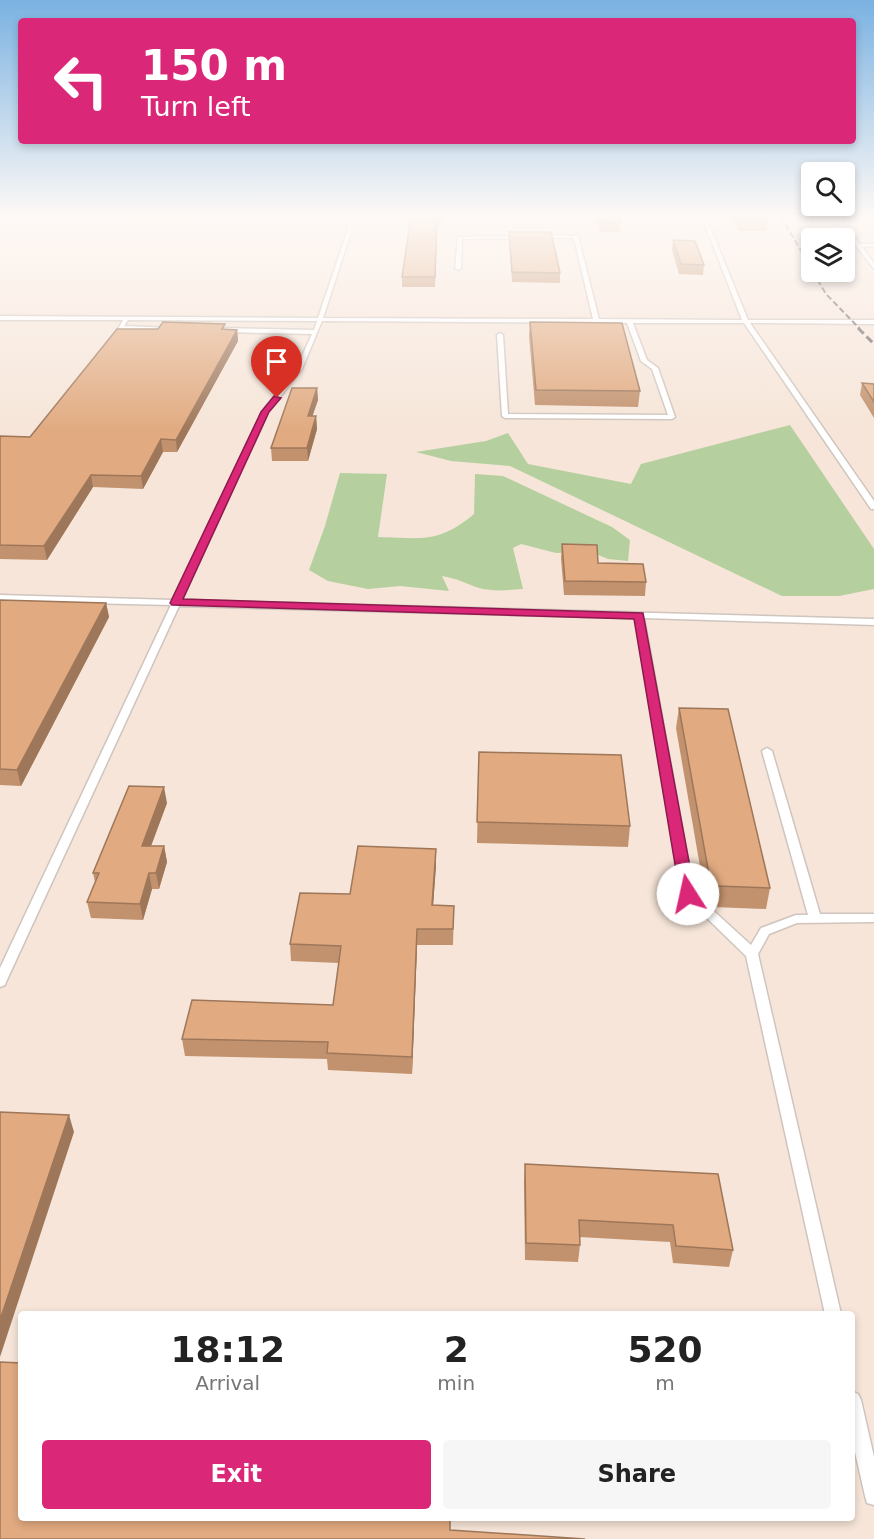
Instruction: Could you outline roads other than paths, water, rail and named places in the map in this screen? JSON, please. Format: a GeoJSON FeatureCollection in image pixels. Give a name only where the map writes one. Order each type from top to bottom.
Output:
{"type":"FeatureCollection","features":[{"type":"Feature","properties":{"kind":"lane"},"geometry":{"type":"LineString","coordinates":[[0,982],[265,412],[299,369],[316,332],[330,289]]}},
{"type":"Feature","properties":{"kind":"lane"},"geometry":{"type":"LineString","coordinates":[[588,289],[596,320]]}},
{"type":"Feature","properties":{"kind":"lane"},"geometry":{"type":"LineString","coordinates":[[733,289],[745,320],[874,507]]}},
{"type":"Feature","properties":{"kind":"lane"},"geometry":{"type":"LineString","coordinates":[[0,318],[874,322]]}},
{"type":"Feature","properties":{"kind":"lane"},"geometry":{"type":"LineString","coordinates":[[113,336],[127,318]]}},
{"type":"Feature","properties":{"kind":"lane"},"geometry":{"type":"LineString","coordinates":[[500,335],[505,416],[672,417],[655,368],[644,361],[629,320]]}},
{"type":"Feature","properties":{"kind":"lane"},"geometry":{"type":"LineString","coordinates":[[120,328],[178,329]]}},
{"type":"Feature","properties":{"kind":"lane"},"geometry":{"type":"LineString","coordinates":[[213,330],[316,332]]}},
{"type":"Feature","properties":{"kind":"lane"},"geometry":{"type":"LineString","coordinates":[[0,598],[874,622]]}},
{"type":"Feature","properties":{"kind":"lane"},"geometry":{"type":"LineString","coordinates":[[639,615],[688,894],[752,954],[832,1311]]}},
{"type":"Feature","properties":{"kind":"lane"},"geometry":{"type":"LineString","coordinates":[[766,751],[815,918]]}},
{"type":"Feature","properties":{"kind":"lane"},"geometry":{"type":"LineString","coordinates":[[752,954],[765,931],[796,919],[874,918]]}},
{"type":"Feature","properties":{"kind":"lane"},"geometry":{"type":"LineString","coordinates":[[855,1413],[874,1496]]}},
{"type":"Feature","properties":{"kind":"railway"},"geometry":{"type":"LineString","coordinates":[[823,289],[860,329]]}},
{"type":"Feature","properties":{"kind":"railway"},"geometry":{"type":"LineString","coordinates":[[858,328],[874,344]]}}]}
